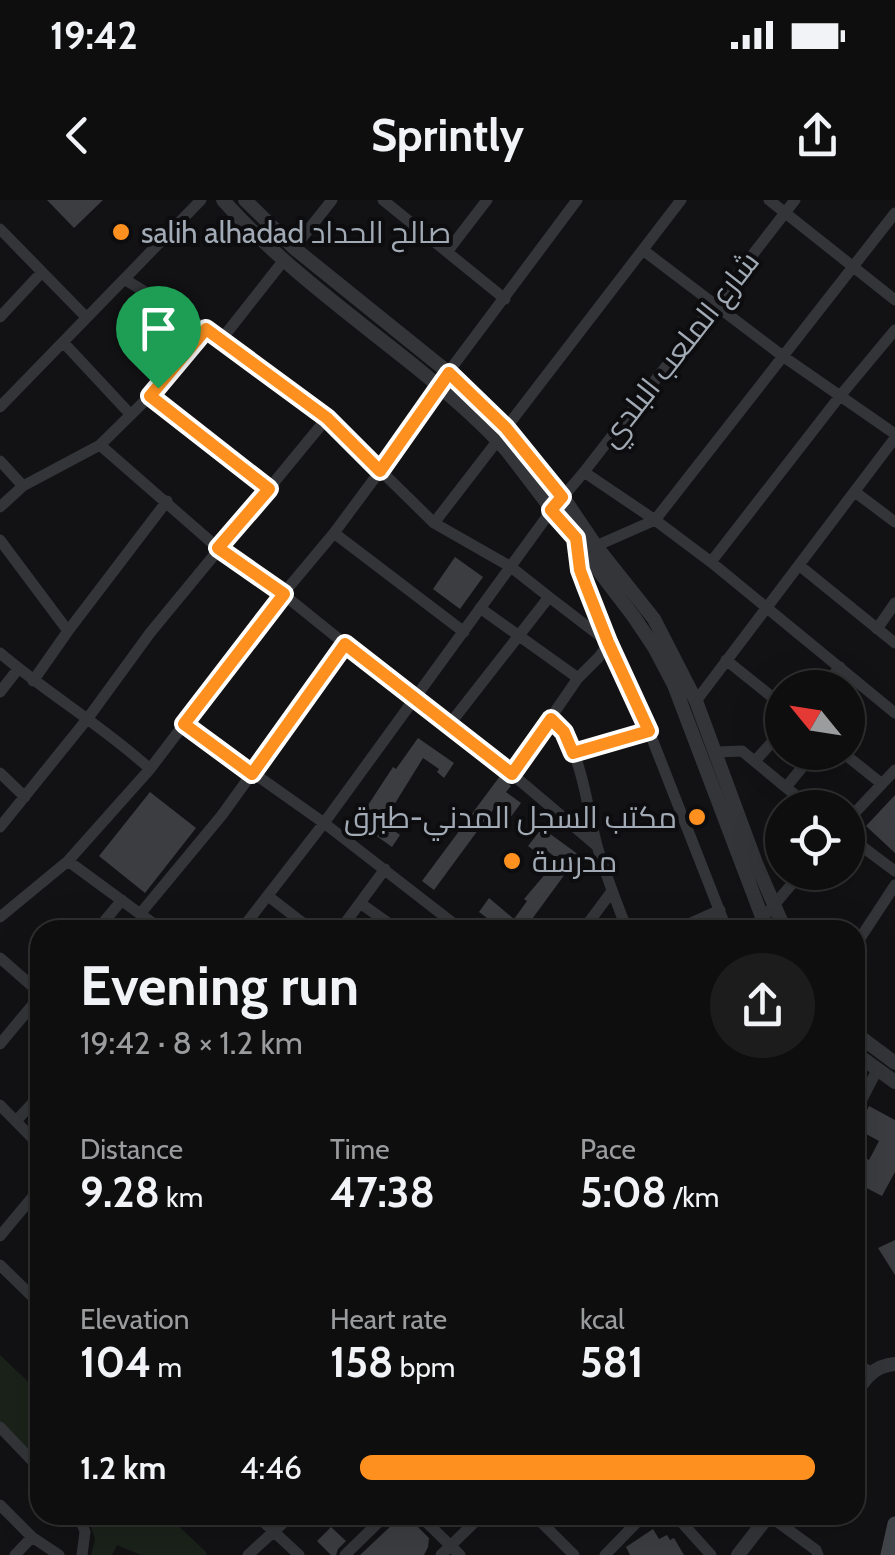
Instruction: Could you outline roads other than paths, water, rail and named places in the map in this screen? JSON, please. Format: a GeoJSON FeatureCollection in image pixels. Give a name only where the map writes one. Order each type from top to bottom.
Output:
{"type":"FeatureCollection","features":[{"type":"Feature","properties":{"kind":"main road"},"geometry":{"type":"LineString","coordinates":[[888,1555],[895,1524]]}},
{"type":"Feature","properties":{"kind":"street"},"geometry":{"type":"LineString","coordinates":[[0,407],[200,200]]}},
{"type":"Feature","properties":{"kind":"street"},"geometry":{"type":"LineString","coordinates":[[223,200],[438,386],[502,434],[551,510],[648,636],[674,685],[759,920]]}},
{"type":"Feature","properties":{"kind":"street"},"geometry":{"type":"LineString","coordinates":[[245,200],[289,254],[449,373],[562,497],[654,619],[696,701],[780,920]]}},
{"type":"Feature","properties":{"kind":"street"},"geometry":{"type":"LineString","coordinates":[[221,340],[332,200]]}},
{"type":"Feature","properties":{"kind":"street"},"geometry":{"type":"LineString","coordinates":[[382,200],[505,299]]}},
{"type":"Feature","properties":{"kind":"street"},"geometry":{"type":"LineString","coordinates":[[447,252],[487,200]]}},
{"type":"Feature","properties":{"kind":"street"},"geometry":{"type":"LineString","coordinates":[[0,917],[68,861],[150,769],[334,533],[577,200]]}},
{"type":"Feature","properties":{"kind":"street"},"geometry":{"type":"LineString","coordinates":[[434,523],[681,200]]}},
{"type":"Feature","properties":{"kind":"street"},"geometry":{"type":"LineString","coordinates":[[769,200],[895,300]]}},
{"type":"Feature","properties":{"kind":"street","name":"شارع الملعب البلدي"},"geometry":{"type":"LineString","coordinates":[[249,920],[324,824],[551,510],[794,200]]}},
{"type":"Feature","properties":{"kind":"street"},"geometry":{"type":"LineString","coordinates":[[596,546],[654,520],[895,214]]}},
{"type":"Feature","properties":{"kind":"street"},"geometry":{"type":"LineString","coordinates":[[0,228],[86,317]]}},
{"type":"Feature","properties":{"kind":"street"},"geometry":{"type":"LineString","coordinates":[[643,250],[895,436],[696,701]]}},
{"type":"Feature","properties":{"kind":"street"},"geometry":{"type":"LineString","coordinates":[[0,317],[42,272]]}},
{"type":"Feature","properties":{"kind":"street"},"geometry":{"type":"LineString","coordinates":[[124,279],[206,329],[327,418],[434,523],[511,567],[608,642]]}},
{"type":"Feature","properties":{"kind":"street"},"geometry":{"type":"LineString","coordinates":[[0,507],[23,486],[100,445],[150,396],[206,329]]}},
{"type":"Feature","properties":{"kind":"street"},"geometry":{"type":"LineString","coordinates":[[711,562],[895,330]]}},
{"type":"Feature","properties":{"kind":"street"},"geometry":{"type":"LineString","coordinates":[[64,342],[132,415]]}},
{"type":"Feature","properties":{"kind":"street"},"geometry":{"type":"LineString","coordinates":[[150,396],[269,489]]}},
{"type":"Feature","properties":{"kind":"street"},"geometry":{"type":"LineString","coordinates":[[0,827],[88,718],[131,656],[327,418]]}},
{"type":"Feature","properties":{"kind":"street"},"geometry":{"type":"LineString","coordinates":[[100,445],[218,548],[284,594],[597,846]]}},
{"type":"Feature","properties":{"kind":"street"},"geometry":{"type":"LineString","coordinates":[[0,461],[23,486]]}},
{"type":"Feature","properties":{"kind":"street"},"geometry":{"type":"LineString","coordinates":[[584,472],[711,562],[895,713]]}},
{"type":"Feature","properties":{"kind":"street"},"geometry":{"type":"LineString","coordinates":[[855,492],[895,522]]}},
{"type":"Feature","properties":{"kind":"street"},"geometry":{"type":"LineString","coordinates":[[33,682],[167,501]]}},
{"type":"Feature","properties":{"kind":"street"},"geometry":{"type":"LineString","coordinates":[[334,533],[464,632]]}},
{"type":"Feature","properties":{"kind":"street"},"geometry":{"type":"LineString","coordinates":[[576,538],[580,570],[724,920]]}},
{"type":"Feature","properties":{"kind":"street"},"geometry":{"type":"LineString","coordinates":[[0,540],[68,631]]}},
{"type":"Feature","properties":{"kind":"street"},"geometry":{"type":"LineString","coordinates":[[800,566],[895,644]]}},
{"type":"Feature","properties":{"kind":"street"},"geometry":{"type":"LineString","coordinates":[[449,725],[549,596]]}},
{"type":"Feature","properties":{"kind":"street"},"geometry":{"type":"LineString","coordinates":[[877,629],[895,603]]}},
{"type":"Feature","properties":{"kind":"street"},"geometry":{"type":"LineString","coordinates":[[480,608],[578,678]]}},
{"type":"Feature","properties":{"kind":"street"},"geometry":{"type":"LineString","coordinates":[[512,774],[578,678],[599,658],[608,642]]}},
{"type":"Feature","properties":{"kind":"street"},"geometry":{"type":"LineString","coordinates":[[140,914],[222,815],[345,644]]}},
{"type":"Feature","properties":{"kind":"street"},"geometry":{"type":"LineString","coordinates":[[0,653],[150,769]]}},
{"type":"Feature","properties":{"kind":"street"},"geometry":{"type":"LineString","coordinates":[[726,660],[765,691]]}},
{"type":"Feature","properties":{"kind":"street"},"geometry":{"type":"LineString","coordinates":[[0,692],[18,669]]}},
{"type":"Feature","properties":{"kind":"street"},"geometry":{"type":"LineString","coordinates":[[551,719],[564,732],[573,753],[597,846],[623,920]]}},
{"type":"Feature","properties":{"kind":"street"},"geometry":{"type":"LineString","coordinates":[[184,724],[449,920]]}},
{"type":"Feature","properties":{"kind":"street"},"geometry":{"type":"LineString","coordinates":[[573,753],[649,731]]}},
{"type":"Feature","properties":{"kind":"street"},"geometry":{"type":"LineString","coordinates":[[755,761],[765,750]]}},
{"type":"Feature","properties":{"kind":"street"},"geometry":{"type":"LineString","coordinates":[[716,752],[742,752],[789,790]]}},
{"type":"Feature","properties":{"kind":"street"},"geometry":{"type":"LineString","coordinates":[[786,788],[800,770]]}},
{"type":"Feature","properties":{"kind":"street"},"geometry":{"type":"LineString","coordinates":[[864,770],[882,784]]}},
{"type":"Feature","properties":{"kind":"street"},"geometry":{"type":"LineString","coordinates":[[865,802],[895,770]]}},
{"type":"Feature","properties":{"kind":"street"},"geometry":{"type":"LineString","coordinates":[[0,773],[25,797]]}},
{"type":"Feature","properties":{"kind":"street"},"geometry":{"type":"LineString","coordinates":[[865,849],[895,871]]}},
{"type":"Feature","properties":{"kind":"street"},"geometry":{"type":"LineString","coordinates":[[68,861],[148,920]]}},
{"type":"Feature","properties":{"kind":"street"},"geometry":{"type":"LineString","coordinates":[[347,920],[384,869]]}},
{"type":"Feature","properties":{"kind":"street"},"geometry":{"type":"LineString","coordinates":[[865,931],[895,885]]}},
{"type":"Feature","properties":{"kind":"street"},"geometry":{"type":"LineString","coordinates":[[590,920],[612,890]]}},
{"type":"Feature","properties":{"kind":"street"},"geometry":{"type":"LineString","coordinates":[[765,920],[787,890]]}},
{"type":"Feature","properties":{"kind":"street"},"geometry":{"type":"LineString","coordinates":[[268,896],[299,920]]}},
{"type":"Feature","properties":{"kind":"street"},"geometry":{"type":"LineString","coordinates":[[105,920],[122,900]]}},
{"type":"Feature","properties":{"kind":"street"},"geometry":{"type":"LineString","coordinates":[[360,903],[384,920]]}},
{"type":"Feature","properties":{"kind":"street"},"geometry":{"type":"LineString","coordinates":[[698,920],[720,910]]}},
{"type":"Feature","properties":{"kind":"street"},"geometry":{"type":"LineString","coordinates":[[0,958],[30,986]]}},
{"type":"Feature","properties":{"kind":"street"},"geometry":{"type":"LineString","coordinates":[[0,1044],[30,1007]]}},
{"type":"Feature","properties":{"kind":"street"},"geometry":{"type":"LineString","coordinates":[[865,1040],[895,1063]]}},
{"type":"Feature","properties":{"kind":"street"},"geometry":{"type":"LineString","coordinates":[[865,1061],[895,1082]]}},
{"type":"Feature","properties":{"kind":"street"},"geometry":{"type":"LineString","coordinates":[[865,1093],[877,1070]]}},
{"type":"Feature","properties":{"kind":"street"},"geometry":{"type":"LineString","coordinates":[[0,1106],[30,1136]]}},
{"type":"Feature","properties":{"kind":"street"},"geometry":{"type":"LineString","coordinates":[[16,1121],[30,1106]]}},
{"type":"Feature","properties":{"kind":"street"},"geometry":{"type":"LineString","coordinates":[[0,1236],[30,1200]]}},
{"type":"Feature","properties":{"kind":"street"},"geometry":{"type":"LineString","coordinates":[[0,1265],[30,1294]]}},
{"type":"Feature","properties":{"kind":"street"},"geometry":{"type":"LineString","coordinates":[[865,1380],[882,1366],[895,1364]]}},
{"type":"Feature","properties":{"kind":"street"},"geometry":{"type":"LineString","coordinates":[[865,1369],[871,1372]]}},
{"type":"Feature","properties":{"kind":"street"},"geometry":{"type":"LineString","coordinates":[[0,1428],[30,1459]]}},
{"type":"Feature","properties":{"kind":"street"},"geometry":{"type":"LineString","coordinates":[[0,1506],[32,1537],[59,1555]]}},
{"type":"Feature","properties":{"kind":"street"},"geometry":{"type":"LineString","coordinates":[[82,1555],[83,1525]]}},
{"type":"Feature","properties":{"kind":"street"},"geometry":{"type":"LineString","coordinates":[[266,1525],[299,1555]]}},
{"type":"Feature","properties":{"kind":"street"},"geometry":{"type":"LineString","coordinates":[[248,1555],[282,1525]]}},
{"type":"Feature","properties":{"kind":"street"},"geometry":{"type":"LineString","coordinates":[[345,1555],[376,1525]]}},
{"type":"Feature","properties":{"kind":"street"},"geometry":{"type":"LineString","coordinates":[[428,1525],[451,1552],[474,1525]]}},
{"type":"Feature","properties":{"kind":"street"},"geometry":{"type":"LineString","coordinates":[[544,1525],[574,1555]]}},
{"type":"Feature","properties":{"kind":"street"},"geometry":{"type":"LineString","coordinates":[[605,1555],[634,1525]]}},
{"type":"Feature","properties":{"kind":"street"},"geometry":{"type":"LineString","coordinates":[[684,1525],[712,1555]]}},
{"type":"Feature","properties":{"kind":"street"},"geometry":{"type":"LineString","coordinates":[[738,1555],[760,1525]]}},
{"type":"Feature","properties":{"kind":"street"},"geometry":{"type":"LineString","coordinates":[[782,1525],[818,1555]]}},
{"type":"Feature","properties":{"kind":"street"},"geometry":{"type":"LineString","coordinates":[[15,1555],[32,1537]]}},
{"type":"Feature","properties":{"kind":"place","name":"salih alhadad صالح الحداد"},"geometry":{"type":"Point","coordinates":[121,232]}},
{"type":"Feature","properties":{"kind":"place","name":"مكتب السجل المدني-طبرق"},"geometry":{"type":"Point","coordinates":[697,817]}},
{"type":"Feature","properties":{"kind":"place","name":"مدرسة"},"geometry":{"type":"Point","coordinates":[512,861]}}]}
